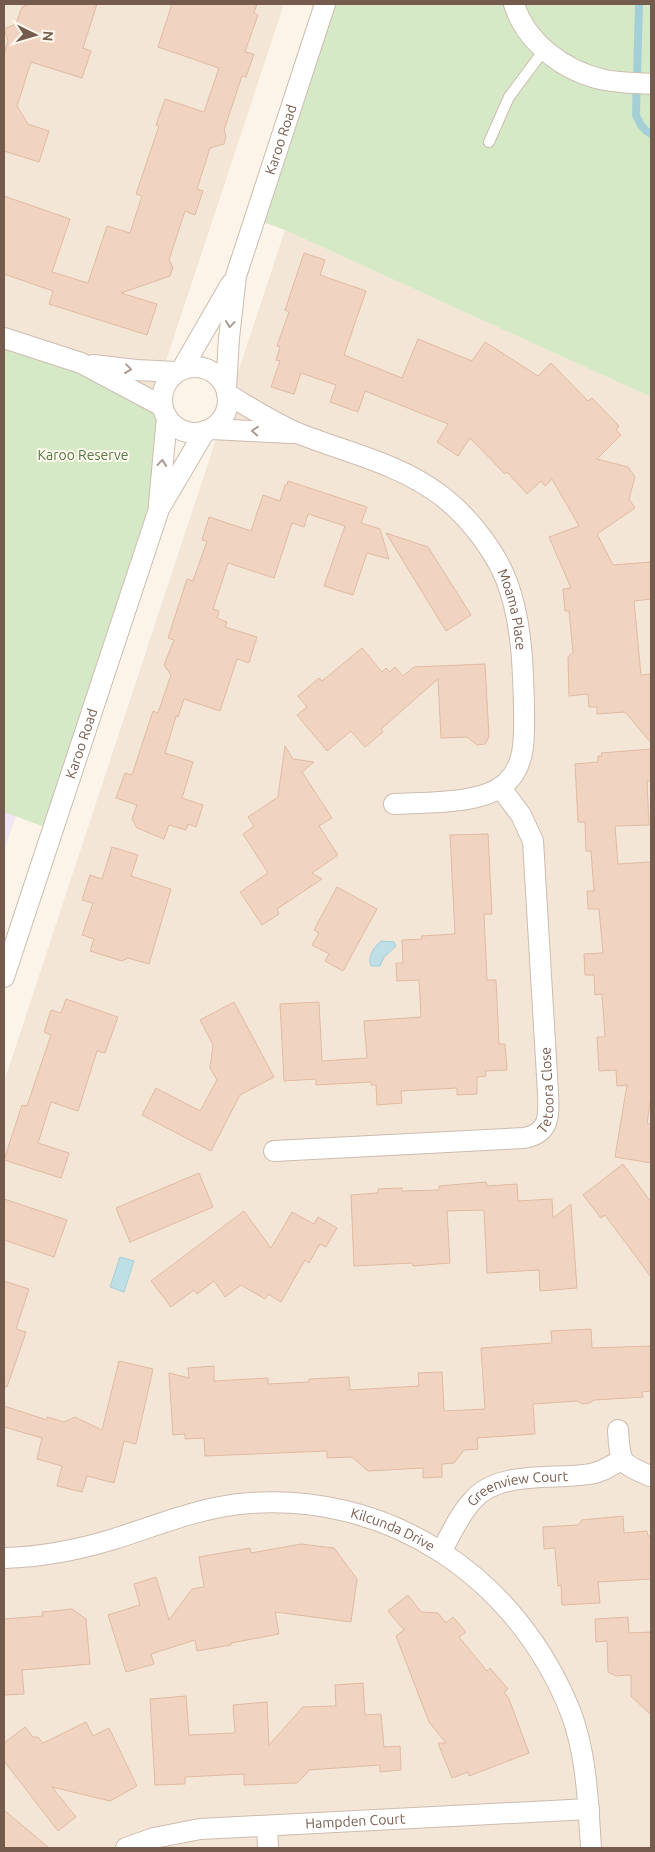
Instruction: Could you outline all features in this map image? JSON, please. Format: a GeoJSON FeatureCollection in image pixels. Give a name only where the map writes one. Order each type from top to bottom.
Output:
{"type":"FeatureCollection","features":[{"type":"Feature","properties":{"kind":"street","name":"Karoo Road"},"geometry":{"type":"LineString","coordinates":[[226,391],[229,338],[236,276],[325,4]]}},
{"type":"Feature","properties":{"kind":"street"},"geometry":{"type":"LineString","coordinates":[[514,4],[524,25],[544,50],[555,60],[587,75],[605,80],[651,84]]}},
{"type":"Feature","properties":{"kind":"street","name":"Karoo Road"},"geometry":{"type":"LineString","coordinates":[[179,371],[236,276]]}},
{"type":"Feature","properties":{"kind":"street"},"geometry":{"type":"LineString","coordinates":[[4,338],[81,364],[165,411]]}},
{"type":"Feature","properties":{"kind":"street"},"geometry":{"type":"LineString","coordinates":[[81,364],[136,370],[179,371]]}},
{"type":"Feature","properties":{"kind":"street"},"geometry":{"type":"LineString","coordinates":[[191,366],[208,369],[216,374],[226,391],[228,404],[225,414],[219,422],[208,430],[188,432],[172,424],[165,411],[164,387],[169,379],[179,371],[191,366]]}},
{"type":"Feature","properties":{"kind":"street","name":"Moama Place"},"geometry":{"type":"LineString","coordinates":[[226,391],[299,434],[381,462],[418,480],[439,494],[473,526],[491,552],[511,592],[518,626],[523,681],[522,757],[518,766],[508,782],[486,795],[394,804]]}},
{"type":"Feature","properties":{"kind":"street","name":"Karoo Road"},"geometry":{"type":"LineString","coordinates":[[159,509],[165,411]]}},
{"type":"Feature","properties":{"kind":"street","name":"Karoo Road"},"geometry":{"type":"LineString","coordinates":[[4,977],[159,509],[208,430]]}},
{"type":"Feature","properties":{"kind":"street","name":"Moama Place"},"geometry":{"type":"LineString","coordinates":[[208,430],[299,434]]}},
{"type":"Feature","properties":{"kind":"street","name":"Tetoora Close"},"geometry":{"type":"LineString","coordinates":[[274,1152],[524,1138],[536,1135],[545,1127],[548,1117],[548,1093],[533,842],[521,815],[500,787]]}},
{"type":"Feature","properties":{"kind":"street"},"geometry":{"type":"LineString","coordinates":[[618,1430],[621,1460],[628,1466],[650,1476]]}},
{"type":"Feature","properties":{"kind":"street","name":"Greenview Court"},"geometry":{"type":"LineString","coordinates":[[441,1552],[463,1512],[474,1498],[487,1488],[520,1480],[590,1474],[605,1470],[621,1460]]}},
{"type":"Feature","properties":{"kind":"street","name":"Kilcunda Drive"},"geometry":{"type":"LineString","coordinates":[[4,1558],[38,1556],[73,1550],[210,1509],[272,1502],[331,1507],[380,1520],[404,1531],[441,1552],[479,1579],[519,1622],[539,1650],[556,1680],[571,1714],[578,1737],[584,1760],[591,1848]]}},
{"type":"Feature","properties":{"kind":"street","name":"Hampden Court"},"geometry":{"type":"LineString","coordinates":[[126,1848],[177,1832],[200,1829],[589,1809]]}},
{"type":"Feature","properties":{"kind":"street"},"geometry":{"type":"LineString","coordinates":[[266,1826],[268,1848]]}},
{"type":"Feature","properties":{"kind":"lane"},"geometry":{"type":"LineString","coordinates":[[489,142],[509,98],[544,50]]}},
{"type":"Feature","properties":{"kind":"shaded area"},"geometry":{"type":"Polygon","coordinates":[[[4,4],[284,4],[4,851],[4,4]]]}},
{"type":"Feature","properties":{"kind":"shaded area"},"geometry":{"type":"Polygon","coordinates":[[[285,230],[651,397],[651,1848],[4,1848],[4,1082],[285,230]]]}},
{"type":"Feature","properties":{"kind":"shaded area"},"geometry":{"type":"Polygon","coordinates":[[[4,812],[15,816],[4,851],[4,812]]]}},
{"type":"Feature","properties":{"kind":"green space"},"geometry":{"type":"Polygon","coordinates":[[[325,4],[651,4],[651,397],[285,230],[254,219],[325,4]]]}},
{"type":"Feature","properties":{"kind":"green space","name":"Karoo Reserve"},"geometry":{"type":"Polygon","coordinates":[[[4,338],[162,406],[159,509],[53,830],[4,812],[4,338]]]}},
{"type":"Feature","properties":{"kind":"water"},"geometry":{"type":"Polygon","coordinates":[[[381,941],[394,942],[396,946],[384,957],[380,966],[371,966],[372,952],[381,941]]]}},
{"type":"Feature","properties":{"kind":"water"},"geometry":{"type":"Polygon","coordinates":[[[120,1257],[134,1261],[124,1292],[110,1287],[120,1257]]]}},
{"type":"Feature","properties":{"kind":"building"},"geometry":{"type":"Polygon","coordinates":[[[29,4],[97,4],[83,48],[91,51],[82,78],[31,62],[17,106],[28,124],[49,131],[39,162],[4,151],[4,54],[8,41],[4,29],[16,24],[22,7],[29,4]]]}},
{"type":"Feature","properties":{"kind":"building"},"geometry":{"type":"Polygon","coordinates":[[[172,4],[257,4],[254,13],[258,15],[245,52],[254,54],[246,77],[242,76],[224,130],[226,136],[224,144],[210,148],[197,189],[203,191],[195,215],[185,211],[169,260],[173,267],[170,276],[121,293],[157,304],[147,335],[49,304],[53,291],[4,274],[4,196],[70,219],[52,272],[88,283],[107,226],[130,233],[142,196],[136,194],[159,126],[156,125],[165,99],[204,112],[219,68],[158,47],[172,4]]]}},
{"type":"Feature","properties":{"kind":"building"},"geometry":{"type":"Polygon","coordinates":[[[304,253],[325,260],[320,275],[366,291],[344,355],[402,378],[418,339],[472,361],[485,342],[538,376],[551,363],[588,401],[592,398],[619,426],[616,430],[621,435],[597,459],[628,467],[635,477],[629,499],[635,508],[597,534],[613,565],[651,562],[651,599],[634,601],[641,675],[651,674],[651,743],[625,712],[597,714],[597,707],[589,707],[588,694],[569,696],[568,657],[573,652],[569,611],[565,611],[563,589],[571,588],[549,537],[579,526],[552,479],[545,486],[541,481],[527,494],[507,472],[505,474],[470,438],[458,456],[437,442],[448,424],[365,391],[358,412],[330,402],[336,385],[301,373],[294,394],[271,387],[280,361],[276,360],[280,347],[277,346],[289,312],[285,310],[304,253]]]}},
{"type":"Feature","properties":{"kind":"building"},"geometry":{"type":"Polygon","coordinates":[[[288,481],[367,507],[361,523],[380,529],[389,559],[367,553],[353,595],[324,586],[345,526],[308,514],[304,527],[292,523],[274,578],[228,563],[213,609],[219,611],[217,618],[227,622],[225,627],[257,637],[249,663],[237,659],[220,711],[184,699],[178,717],[176,716],[165,753],[193,762],[182,798],[203,805],[196,827],[188,824],[186,830],[169,825],[164,839],[137,828],[132,819],[137,805],[116,798],[125,773],[132,775],[153,711],[158,713],[171,675],[164,665],[174,640],[168,638],[187,579],[193,581],[207,541],[202,540],[209,517],[251,531],[263,495],[280,501],[288,481]]]}},
{"type":"Feature","properties":{"kind":"building"},"geometry":{"type":"Polygon","coordinates":[[[386,533],[428,547],[471,615],[446,631],[386,533]]]}},
{"type":"Feature","properties":{"kind":"building"},"geometry":{"type":"Polygon","coordinates":[[[362,648],[382,672],[386,668],[390,672],[395,667],[403,676],[414,667],[485,664],[489,737],[485,744],[477,745],[467,737],[441,738],[438,679],[381,729],[383,732],[365,747],[351,731],[327,751],[297,715],[307,707],[298,696],[319,678],[322,681],[362,648]]]}},
{"type":"Feature","properties":{"kind":"building"},"geometry":{"type":"Polygon","coordinates":[[[285,746],[293,759],[314,762],[302,772],[332,818],[319,826],[338,855],[312,873],[322,879],[277,909],[279,914],[262,925],[240,892],[268,873],[243,834],[254,826],[248,817],[278,797],[285,746]]]}},
{"type":"Feature","properties":{"kind":"building"},"geometry":{"type":"Polygon","coordinates":[[[651,749],[651,781],[647,781],[649,825],[615,826],[618,864],[651,862],[651,1096],[647,1124],[651,1124],[651,1163],[615,1157],[627,1085],[617,1086],[616,1070],[599,1071],[597,1037],[605,1037],[602,994],[595,995],[594,975],[585,975],[584,954],[603,953],[599,909],[588,909],[587,891],[594,891],[591,851],[586,851],[585,822],[578,822],[575,764],[598,762],[598,756],[602,756],[601,753],[651,749]]]}},
{"type":"Feature","properties":{"kind":"building"},"geometry":{"type":"Polygon","coordinates":[[[488,834],[492,914],[484,914],[487,980],[496,980],[499,1044],[505,1044],[507,1070],[485,1071],[486,1076],[477,1077],[477,1094],[457,1095],[457,1088],[401,1091],[402,1103],[377,1105],[376,1085],[371,1085],[371,1082],[316,1085],[316,1079],[284,1081],[280,1004],[319,1002],[322,1061],[367,1058],[364,1021],[421,1017],[419,980],[397,981],[396,963],[403,963],[402,940],[422,939],[421,936],[455,934],[450,835],[488,834]]]}},
{"type":"Feature","properties":{"kind":"building"},"geometry":{"type":"Polygon","coordinates":[[[112,847],[138,855],[131,876],[171,889],[149,964],[128,958],[122,961],[90,951],[94,939],[82,935],[93,903],[82,900],[90,875],[102,879],[112,847]]]}},
{"type":"Feature","properties":{"kind":"building"},"geometry":{"type":"Polygon","coordinates":[[[337,887],[377,909],[343,971],[325,961],[329,954],[312,945],[319,933],[314,930],[337,887]]]}},
{"type":"Feature","properties":{"kind":"building"},"geometry":{"type":"Polygon","coordinates":[[[66,999],[118,1017],[105,1053],[97,1051],[78,1111],[51,1102],[38,1143],[69,1153],[61,1178],[4,1160],[22,1105],[27,1106],[51,1035],[44,1032],[51,1010],[61,1013],[66,999]]]}},
{"type":"Feature","properties":{"kind":"building"},"geometry":{"type":"Polygon","coordinates":[[[234,1002],[274,1077],[240,1095],[211,1151],[142,1115],[156,1088],[200,1111],[217,1080],[210,1068],[213,1045],[200,1020],[234,1002]]]}},
{"type":"Feature","properties":{"kind":"building"},"geometry":{"type":"Polygon","coordinates":[[[623,1164],[651,1202],[651,1277],[605,1215],[601,1218],[583,1195],[623,1164]]]}},
{"type":"Feature","properties":{"kind":"building"},"geometry":{"type":"Polygon","coordinates":[[[199,1173],[213,1207],[130,1242],[116,1208],[199,1173]]]}},
{"type":"Feature","properties":{"kind":"building"},"geometry":{"type":"Polygon","coordinates":[[[486,1182],[487,1186],[517,1184],[518,1201],[552,1199],[553,1218],[571,1204],[577,1288],[540,1291],[539,1270],[487,1273],[484,1210],[447,1211],[450,1263],[413,1266],[412,1263],[354,1266],[351,1195],[378,1193],[378,1189],[402,1188],[402,1191],[439,1190],[439,1186],[486,1182]]]}},
{"type":"Feature","properties":{"kind":"building"},"geometry":{"type":"Polygon","coordinates":[[[4,1199],[67,1220],[54,1257],[4,1240],[4,1199]]]}},
{"type":"Feature","properties":{"kind":"building"},"geometry":{"type":"Polygon","coordinates":[[[244,1211],[271,1248],[292,1212],[314,1224],[318,1217],[337,1228],[326,1247],[320,1244],[309,1263],[305,1260],[281,1302],[268,1294],[265,1299],[241,1285],[225,1297],[214,1281],[197,1294],[194,1290],[171,1307],[151,1281],[244,1211]]]}},
{"type":"Feature","properties":{"kind":"building"},"geometry":{"type":"Polygon","coordinates":[[[4,1281],[29,1289],[16,1329],[26,1332],[7,1387],[4,1387],[4,1281]]]}},
{"type":"Feature","properties":{"kind":"building"},"geometry":{"type":"Polygon","coordinates":[[[591,1329],[592,1348],[651,1346],[651,1391],[642,1392],[643,1397],[594,1400],[590,1403],[582,1404],[578,1401],[533,1404],[535,1434],[477,1438],[478,1449],[464,1450],[454,1463],[442,1464],[442,1477],[423,1478],[423,1468],[368,1471],[352,1457],[327,1458],[327,1451],[205,1456],[204,1438],[185,1439],[185,1434],[173,1435],[169,1373],[189,1378],[188,1368],[214,1366],[214,1381],[268,1378],[268,1384],[309,1382],[309,1379],[349,1377],[350,1390],[419,1386],[418,1373],[442,1372],[444,1411],[485,1409],[481,1348],[552,1343],[551,1331],[591,1329]]]}},
{"type":"Feature","properties":{"kind":"building"},"geometry":{"type":"Polygon","coordinates":[[[119,1361],[153,1369],[136,1444],[124,1441],[114,1483],[87,1476],[82,1492],[57,1486],[62,1466],[37,1459],[42,1438],[4,1427],[4,1406],[47,1420],[47,1417],[64,1422],[75,1417],[102,1430],[119,1361]]]}},
{"type":"Feature","properties":{"kind":"building"},"geometry":{"type":"Polygon","coordinates":[[[623,1516],[624,1533],[647,1531],[648,1536],[651,1536],[651,1579],[598,1582],[600,1603],[562,1605],[561,1585],[558,1586],[555,1548],[544,1549],[543,1527],[578,1525],[582,1520],[623,1516]]]}},
{"type":"Feature","properties":{"kind":"building"},"geometry":{"type":"Polygon","coordinates":[[[301,1544],[334,1548],[357,1579],[351,1622],[275,1612],[279,1634],[197,1651],[195,1640],[151,1654],[154,1664],[126,1672],[108,1615],[140,1605],[134,1584],[156,1577],[169,1620],[192,1589],[204,1587],[199,1557],[250,1548],[251,1553],[301,1544]]]}},
{"type":"Feature","properties":{"kind":"building"},"geometry":{"type":"Polygon","coordinates":[[[408,1595],[421,1612],[438,1613],[446,1623],[453,1617],[466,1632],[459,1637],[487,1671],[490,1668],[508,1689],[504,1692],[509,1699],[529,1753],[469,1776],[468,1772],[452,1778],[438,1743],[446,1743],[429,1722],[396,1636],[405,1629],[388,1611],[408,1595]]]}},
{"type":"Feature","properties":{"kind":"building"},"geometry":{"type":"Polygon","coordinates":[[[72,1609],[86,1619],[90,1664],[22,1670],[24,1694],[4,1695],[4,1619],[43,1616],[42,1612],[72,1609]]]}},
{"type":"Feature","properties":{"kind":"building"},"geometry":{"type":"Polygon","coordinates":[[[628,1617],[629,1633],[651,1632],[651,1715],[631,1696],[631,1675],[616,1676],[608,1672],[607,1641],[596,1642],[595,1619],[628,1617]]]}},
{"type":"Feature","properties":{"kind":"building"},"geometry":{"type":"Polygon","coordinates":[[[363,1683],[365,1715],[381,1714],[384,1747],[400,1746],[401,1770],[380,1772],[380,1765],[308,1770],[297,1783],[244,1785],[244,1774],[185,1777],[185,1784],[155,1785],[150,1699],[186,1696],[189,1735],[235,1733],[233,1705],[267,1702],[269,1745],[303,1707],[336,1706],[335,1685],[363,1683]]]}},
{"type":"Feature","properties":{"kind":"building"},"geometry":{"type":"Polygon","coordinates":[[[86,1722],[93,1736],[109,1728],[137,1786],[110,1801],[52,1787],[76,1817],[58,1831],[4,1761],[4,1743],[25,1727],[33,1737],[38,1737],[43,1743],[86,1722]]]}},
{"type":"Feature","properties":{"kind":"building"},"geometry":{"type":"Polygon","coordinates":[[[4,1810],[49,1848],[4,1848],[4,1810]]]}},
{"type":"Feature","properties":{"kind":"waterway"},"geometry":{"type":"LineString","coordinates":[[639,4],[636,115],[642,126],[651,134]]}}]}
